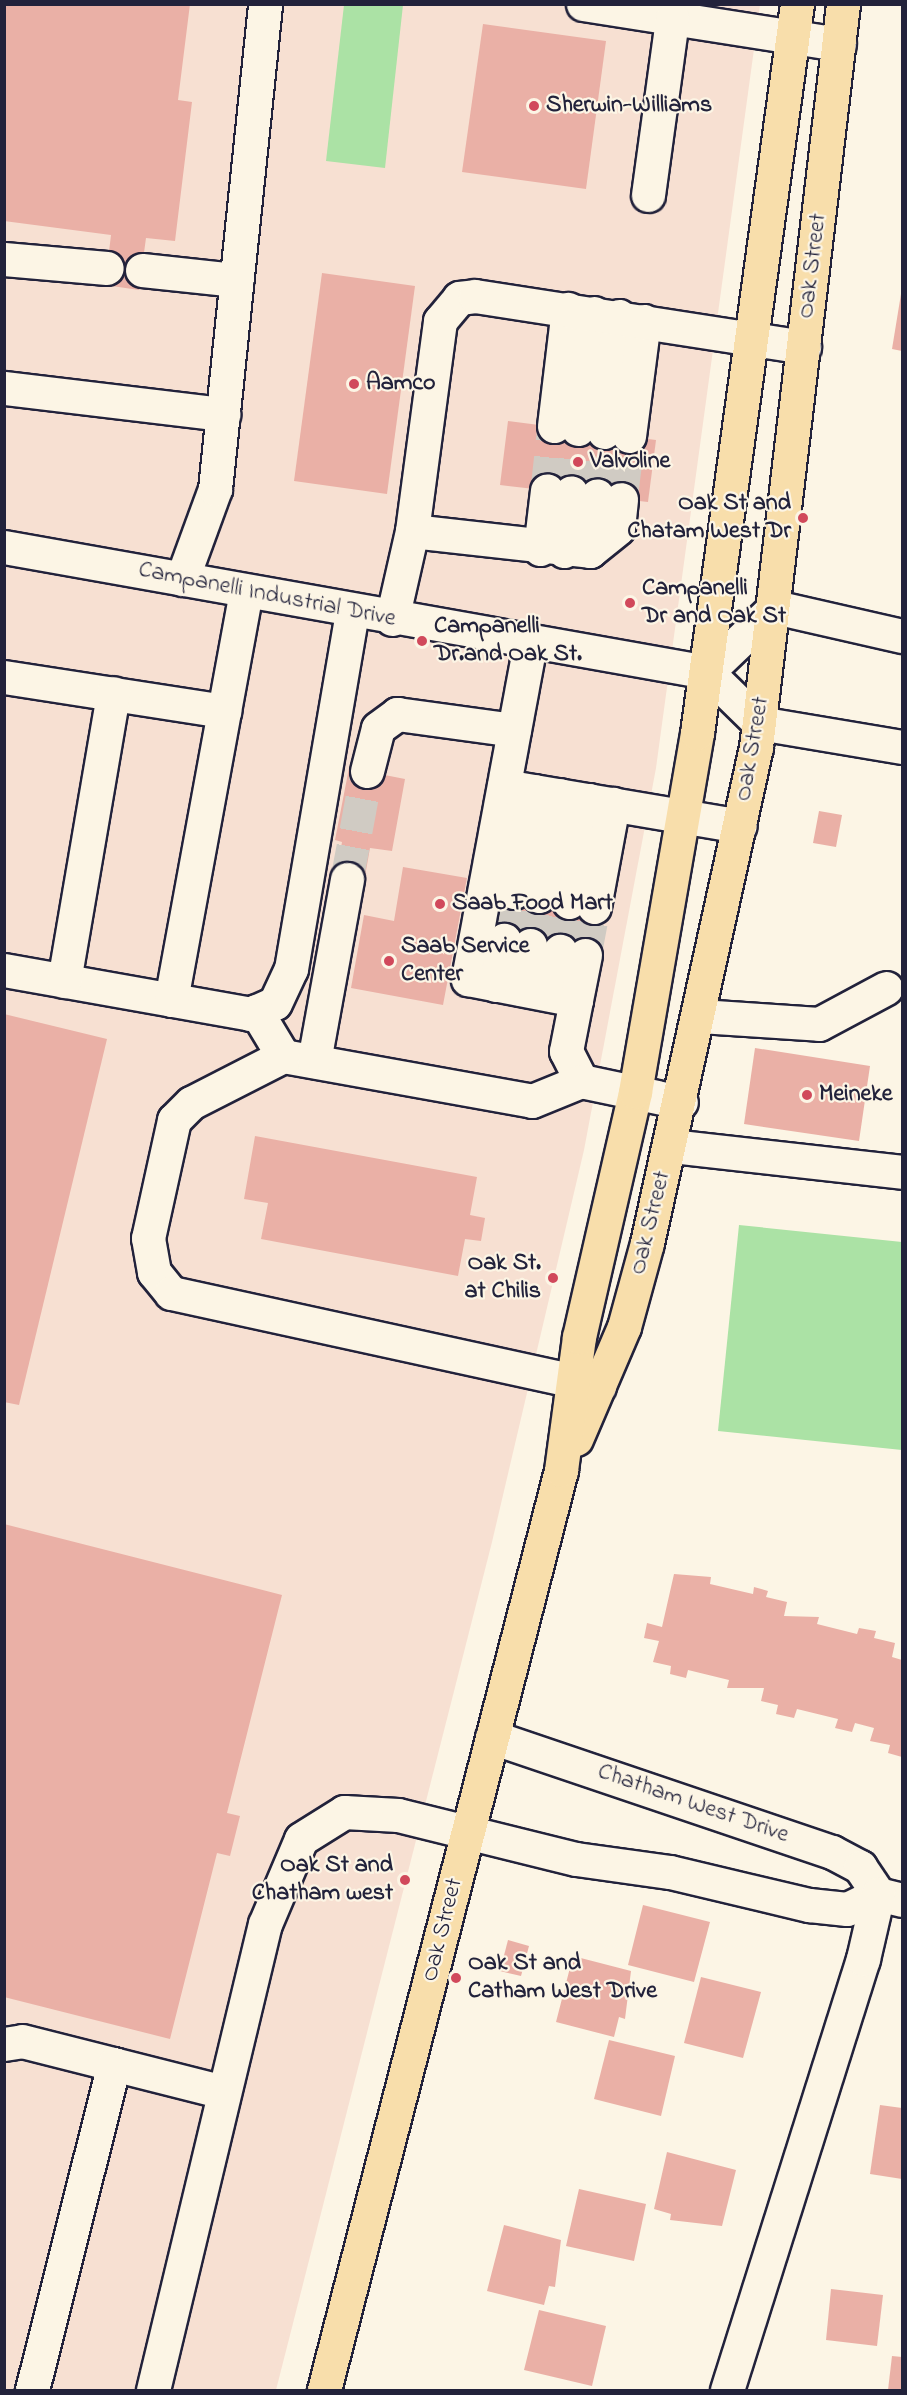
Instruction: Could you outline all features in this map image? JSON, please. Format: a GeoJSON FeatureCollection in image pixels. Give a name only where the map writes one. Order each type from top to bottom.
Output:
{"type":"FeatureCollection","features":[{"type":"Feature","properties":{"kind":"main road","name":"Oak Street"},"geometry":{"type":"LineString","coordinates":[[324,2391],[561,1470],[586,1382],[707,672],[797,4]]}},
{"type":"Feature","properties":{"kind":"main road","name":"Oak Street"},"geometry":{"type":"LineString","coordinates":[[586,1382],[624,1328],[671,1146],[740,826],[759,723],[775,607],[843,4]]}},
{"type":"Feature","properties":{"kind":"street"},"geometry":{"type":"LineString","coordinates":[[182,579],[215,489],[265,4]]}},
{"type":"Feature","properties":{"kind":"street"},"geometry":{"type":"LineString","coordinates":[[584,4],[793,40],[839,44]]}},
{"type":"Feature","properties":{"kind":"street"},"geometry":{"type":"LineString","coordinates":[[648,195],[672,20]]}},
{"type":"Feature","properties":{"kind":"street"},"geometry":{"type":"LineString","coordinates":[[4,259],[107,268]]}},
{"type":"Feature","properties":{"kind":"street"},"geometry":{"type":"LineString","coordinates":[[142,270],[237,280]]}},
{"type":"Feature","properties":{"kind":"street"},"geometry":{"type":"LineString","coordinates":[[392,618],[412,531],[440,321],[448,306],[475,296],[804,347]]}},
{"type":"Feature","properties":{"kind":"street"},"geometry":{"type":"LineString","coordinates":[[619,318],[591,431],[619,318]]}},
{"type":"Feature","properties":{"kind":"street"},"geometry":{"type":"LineString","coordinates":[[4,388],[223,414]]}},
{"type":"Feature","properties":{"kind":"street"},"geometry":{"type":"LineString","coordinates":[[412,531],[565,550],[618,528],[584,494],[565,550]]}},
{"type":"Feature","properties":{"kind":"street","name":"Campanelli Industrial Drive"},"geometry":{"type":"LineString","coordinates":[[4,547],[530,644],[707,672]]}},
{"type":"Feature","properties":{"kind":"street"},"geometry":{"type":"LineString","coordinates":[[171,1000],[246,591]]}},
{"type":"Feature","properties":{"kind":"street"},"geometry":{"type":"LineString","coordinates":[[903,636],[775,607],[707,672],[759,723],[903,747]]}},
{"type":"Feature","properties":{"kind":"street"},"geometry":{"type":"LineString","coordinates":[[4,970],[171,1000],[256,1011],[275,1003],[291,969],[352,610]]}},
{"type":"Feature","properties":{"kind":"street"},"geometry":{"type":"LineString","coordinates":[[530,644],[514,730],[560,795],[554,899],[560,795]]}},
{"type":"Feature","properties":{"kind":"street"},"geometry":{"type":"LineString","coordinates":[[4,677],[224,711]]}},
{"type":"Feature","properties":{"kind":"street"},"geometry":{"type":"LineString","coordinates":[[64,981],[113,693]]}},
{"type":"Feature","properties":{"kind":"street"},"geometry":{"type":"LineString","coordinates":[[367,771],[378,728],[397,714],[514,730]]}},
{"type":"Feature","properties":{"kind":"street"},"geometry":{"type":"LineString","coordinates":[[560,795],[740,826]]}},
{"type":"Feature","properties":{"kind":"street"},"geometry":{"type":"LineString","coordinates":[[536,992],[468,979],[560,795]]}},
{"type":"Feature","properties":{"kind":"street"},"geometry":{"type":"LineString","coordinates":[[298,1059],[347,879]]}},
{"type":"Feature","properties":{"kind":"street"},"geometry":{"type":"LineString","coordinates":[[536,992],[545,948],[536,992],[581,1081]]}},
{"type":"Feature","properties":{"kind":"street"},"geometry":{"type":"LineString","coordinates":[[700,1016],[819,1024],[886,988]]}},
{"type":"Feature","properties":{"kind":"street"},"geometry":{"type":"LineString","coordinates":[[256,1011],[298,1059]]}},
{"type":"Feature","properties":{"kind":"street"},"geometry":{"type":"LineString","coordinates":[[586,1382],[171,1293],[154,1272],[148,1238],[174,1120],[191,1103],[298,1059],[532,1101],[581,1081],[681,1102]]}},
{"type":"Feature","properties":{"kind":"street"},"geometry":{"type":"LineString","coordinates":[[671,1146],[903,1172]]}},
{"type":"Feature","properties":{"kind":"street","name":"Chatham West Drive"},"geometry":{"type":"LineString","coordinates":[[492,1737],[832,1851],[860,1867],[890,1897]]}},
{"type":"Feature","properties":{"kind":"street"},"geometry":{"type":"LineString","coordinates":[[153,2391],[265,1924],[301,1839],[344,1812],[398,1815],[576,1859],[670,1872],[809,1905],[847,1909],[890,1897]]}},
{"type":"Feature","properties":{"kind":"street"},"geometry":{"type":"LineString","coordinates":[[727,2391],[863,1959],[890,1897]]}},
{"type":"Feature","properties":{"kind":"street"},"geometry":{"type":"LineString","coordinates":[[4,2044],[22,2041],[224,2092]]}},
{"type":"Feature","properties":{"kind":"street"},"geometry":{"type":"LineString","coordinates":[[32,2391],[114,2064]]}},
{"type":"Feature","properties":{"kind":"shaded area"},"geometry":{"type":"Polygon","coordinates":[[[5,5],[760,5],[656,768],[584,1150],[492,1542],[276,2390],[5,2390],[5,5]]]}},
{"type":"Feature","properties":{"kind":"green space"},"geometry":{"type":"Polygon","coordinates":[[[344,5],[403,5],[385,168],[326,161],[344,5]]]}},
{"type":"Feature","properties":{"kind":"green space"},"geometry":{"type":"Polygon","coordinates":[[[739,1225],[902,1242],[902,1450],[718,1431],[739,1225]]]}},
{"type":"Feature","properties":{"kind":"building"},"geometry":{"type":"Polygon","coordinates":[[[4,4],[190,4],[178,100],[192,102],[175,241],[146,238],[139,290],[105,285],[111,235],[4,221],[4,4]]]}},
{"type":"Feature","properties":{"kind":"building","name":"Sherwin-Williams"},"geometry":{"type":"Polygon","coordinates":[[[483,24],[606,41],[586,189],[462,172],[483,24]]]}},
{"type":"Feature","properties":{"kind":"building","name":"Aamco"},"geometry":{"type":"Polygon","coordinates":[[[322,273],[415,286],[387,494],[294,481],[322,273]]]}},
{"type":"Feature","properties":{"kind":"building"},"geometry":{"type":"Polygon","coordinates":[[[902,294],[902,351],[892,349],[902,294]]]}},
{"type":"Feature","properties":{"kind":"building","name":"Valvoline"},"geometry":{"type":"Polygon","coordinates":[[[508,421],[656,440],[648,502],[500,485],[508,421]]]}},
{"type":"Feature","properties":{"kind":"building"},"geometry":{"type":"Polygon","coordinates":[[[349,768],[405,779],[392,851],[370,848],[364,882],[336,877],[342,842],[335,840],[349,768]]]}},
{"type":"Feature","properties":{"kind":"building"},"geometry":{"type":"Polygon","coordinates":[[[819,811],[842,815],[836,847],[813,843],[819,811]]]}},
{"type":"Feature","properties":{"kind":"building"},"geometry":{"type":"Polygon","coordinates":[[[403,867],[467,878],[443,1005],[351,988],[364,915],[394,921],[403,867]]]}},
{"type":"Feature","properties":{"kind":"building"},"geometry":{"type":"Polygon","coordinates":[[[500,889],[603,908],[594,957],[490,937],[500,889]]]}},
{"type":"Feature","properties":{"kind":"building"},"geometry":{"type":"Polygon","coordinates":[[[4,1014],[107,1039],[19,1405],[4,1402],[4,1014]]]}},
{"type":"Feature","properties":{"kind":"building","name":"Meineke"},"geometry":{"type":"Polygon","coordinates":[[[755,1048],[870,1066],[859,1141],[744,1124],[755,1048]]]}},
{"type":"Feature","properties":{"kind":"building"},"geometry":{"type":"Polygon","coordinates":[[[255,1136],[477,1177],[470,1215],[485,1218],[481,1241],[465,1239],[458,1276],[261,1239],[268,1203],[244,1199],[255,1136]]]}},
{"type":"Feature","properties":{"kind":"building"},"geometry":{"type":"Polygon","coordinates":[[[4,1524],[282,1595],[227,1813],[240,1816],[230,1856],[217,1853],[170,2039],[4,1997],[4,1524]]]}},
{"type":"Feature","properties":{"kind":"building"},"geometry":{"type":"Polygon","coordinates":[[[674,1574],[711,1577],[710,1584],[753,1594],[754,1587],[768,1591],[766,1597],[787,1602],[784,1616],[819,1617],[817,1624],[857,1634],[859,1628],[876,1631],[874,1638],[895,1643],[892,1657],[902,1660],[902,1757],[888,1753],[890,1745],[870,1741],[874,1728],[855,1723],[852,1732],[835,1728],[838,1719],[797,1709],[794,1718],[776,1714],[778,1705],[761,1701],[764,1688],[727,1688],[729,1680],[688,1670],[686,1678],[670,1674],[671,1666],[653,1662],[659,1641],[644,1638],[647,1623],[662,1627],[674,1574]]]}},
{"type":"Feature","properties":{"kind":"building"},"geometry":{"type":"Polygon","coordinates":[[[643,1905],[710,1922],[694,1982],[628,1965],[643,1905]]]}},
{"type":"Feature","properties":{"kind":"building"},"geometry":{"type":"Polygon","coordinates":[[[508,1940],[529,1946],[521,1976],[500,1971],[508,1940]]]}},
{"type":"Feature","properties":{"kind":"building"},"geometry":{"type":"Polygon","coordinates":[[[573,1956],[631,1971],[625,2019],[619,2017],[614,2037],[556,2022],[573,1956]]]}},
{"type":"Feature","properties":{"kind":"building"},"geometry":{"type":"Polygon","coordinates":[[[701,1977],[761,1992],[743,2058],[684,2043],[701,1977]]]}},
{"type":"Feature","properties":{"kind":"building"},"geometry":{"type":"Polygon","coordinates":[[[609,2040],[675,2056],[661,2116],[594,2099],[609,2040]]]}},
{"type":"Feature","properties":{"kind":"building"},"geometry":{"type":"Polygon","coordinates":[[[880,2105],[902,2108],[902,2179],[870,2174],[880,2105]]]}},
{"type":"Feature","properties":{"kind":"building"},"geometry":{"type":"Polygon","coordinates":[[[667,2152],[736,2170],[722,2226],[670,2220],[671,2214],[654,2209],[667,2152]]]}},
{"type":"Feature","properties":{"kind":"building"},"geometry":{"type":"Polygon","coordinates":[[[579,2189],[646,2204],[634,2261],[566,2246],[579,2189]]]}},
{"type":"Feature","properties":{"kind":"building"},"geometry":{"type":"Polygon","coordinates":[[[504,2225],[561,2240],[555,2287],[549,2286],[544,2305],[487,2291],[504,2225]]]}},
{"type":"Feature","properties":{"kind":"building"},"geometry":{"type":"Polygon","coordinates":[[[831,2289],[883,2295],[877,2346],[826,2340],[831,2289]]]}},
{"type":"Feature","properties":{"kind":"building"},"geometry":{"type":"Polygon","coordinates":[[[539,2310],[606,2326],[592,2386],[524,2370],[539,2310]]]}},
{"type":"Feature","properties":{"kind":"building"},"geometry":{"type":"Polygon","coordinates":[[[892,2356],[902,2357],[902,2390],[888,2390],[892,2356]]]}},
{"type":"Feature","properties":{"kind":"tunnel"},"geometry":{"type":"LineString","coordinates":[[547,490],[554,426]]}},
{"type":"Feature","properties":{"kind":"tunnel"},"geometry":{"type":"LineString","coordinates":[[571,492],[578,429]]}},
{"type":"Feature","properties":{"kind":"tunnel"},"geometry":{"type":"LineString","coordinates":[[597,495],[604,432]]}},
{"type":"Feature","properties":{"kind":"tunnel"},"geometry":{"type":"LineString","coordinates":[[621,499],[629,436]]}},
{"type":"Feature","properties":{"kind":"tunnel"},"geometry":{"type":"LineString","coordinates":[[347,879],[367,771]]}},
{"type":"Feature","properties":{"kind":"tunnel"},"geometry":{"type":"LineString","coordinates":[[504,940],[514,892]]}},
{"type":"Feature","properties":{"kind":"tunnel"},"geometry":{"type":"LineString","coordinates":[[530,945],[539,896]]}},
{"type":"Feature","properties":{"kind":"tunnel"},"geometry":{"type":"LineString","coordinates":[[560,951],[569,902]]}},
{"type":"Feature","properties":{"kind":"tunnel"},"geometry":{"type":"LineString","coordinates":[[585,955],[594,907]]}},
{"type":"Feature","properties":{"kind":"place","name":"Sherwin-Williams"},"geometry":{"type":"Point","coordinates":[534,106]}},
{"type":"Feature","properties":{"kind":"place","name":"Aamco"},"geometry":{"type":"Point","coordinates":[354,384]}},
{"type":"Feature","properties":{"kind":"place","name":"Valvoline"},"geometry":{"type":"Point","coordinates":[578,462]}},
{"type":"Feature","properties":{"kind":"place","name":"Oak St and Chatam West Dr"},"geometry":{"type":"Point","coordinates":[803,518]}},
{"type":"Feature","properties":{"kind":"place","name":"Campanelli Dr and Oak St"},"geometry":{"type":"Point","coordinates":[630,603]}},
{"type":"Feature","properties":{"kind":"place","name":"Campanelli Dr.and Oak St."},"geometry":{"type":"Point","coordinates":[422,641]}},
{"type":"Feature","properties":{"kind":"place","name":"Saab Food Mart"},"geometry":{"type":"Point","coordinates":[440,904]}},
{"type":"Feature","properties":{"kind":"place","name":"Saab Service Center"},"geometry":{"type":"Point","coordinates":[389,961]}},
{"type":"Feature","properties":{"kind":"place","name":"Meineke"},"geometry":{"type":"Point","coordinates":[807,1095]}},
{"type":"Feature","properties":{"kind":"place","name":"Oak St. at Chilis"},"geometry":{"type":"Point","coordinates":[553,1278]}},
{"type":"Feature","properties":{"kind":"place","name":"Oak St and Chatham west"},"geometry":{"type":"Point","coordinates":[405,1880]}},
{"type":"Feature","properties":{"kind":"place","name":"Oak St and Catham West Drive"},"geometry":{"type":"Point","coordinates":[456,1978]}}]}
